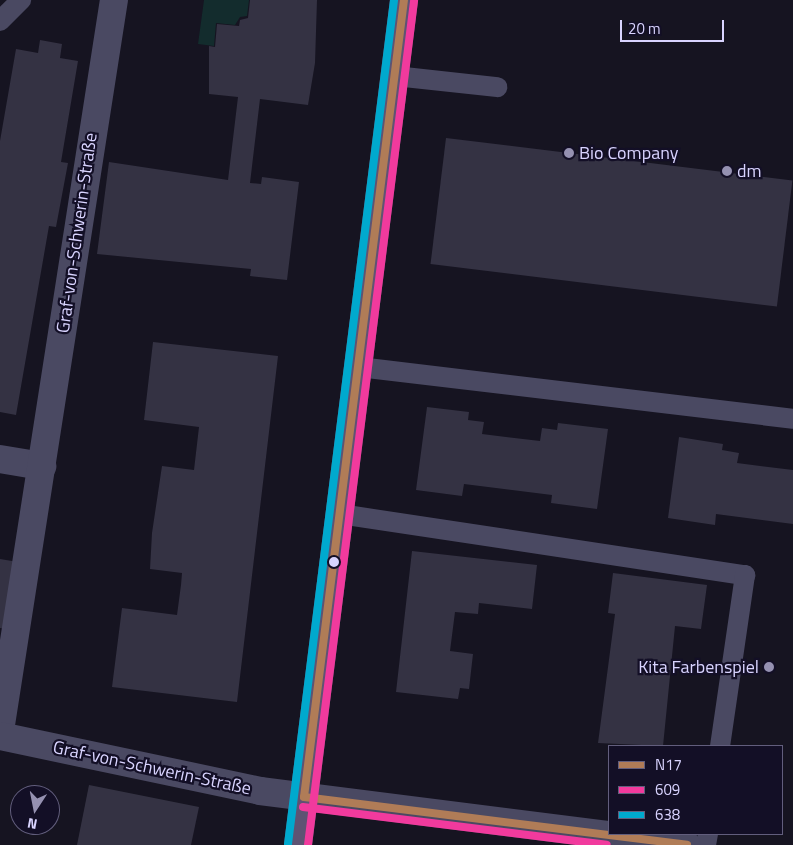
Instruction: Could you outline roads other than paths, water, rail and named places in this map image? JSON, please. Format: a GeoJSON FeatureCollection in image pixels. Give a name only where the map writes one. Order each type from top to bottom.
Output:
{"type":"FeatureCollection","features":[{"type":"Feature","properties":{"kind":"main road"},"geometry":{"type":"LineString","coordinates":[[298,845],[404,0]]}},
{"type":"Feature","properties":{"kind":"street","name":"Graf-von-Schwerin-Straße"},"geometry":{"type":"LineString","coordinates":[[0,731],[5,682],[42,466],[114,0]]}},
{"type":"Feature","properties":{"kind":"street"},"geometry":{"type":"LineString","coordinates":[[0,459],[42,466]]}},
{"type":"Feature","properties":{"kind":"street","name":"Graf-von-Schwerin-Straße"},"geometry":{"type":"LineString","coordinates":[[0,736],[260,791],[687,845]]}},
{"type":"Feature","properties":{"kind":"lane"},"geometry":{"type":"LineString","coordinates":[[0,21],[21,0]]}},
{"type":"Feature","properties":{"kind":"lane"},"geometry":{"type":"LineString","coordinates":[[395,76],[497,87]]}},
{"type":"Feature","properties":{"kind":"lane"},"geometry":{"type":"LineString","coordinates":[[359,367],[793,419]]}},
{"type":"Feature","properties":{"kind":"lane"},"geometry":{"type":"LineString","coordinates":[[340,514],[745,575],[720,745]]}},
{"type":"Feature","properties":{"kind":"place","name":"Bio Company"},"geometry":{"type":"Point","coordinates":[569,153]}},
{"type":"Feature","properties":{"kind":"place","name":"dm"},"geometry":{"type":"Point","coordinates":[727,171]}},
{"type":"Feature","properties":{"kind":"place","name":"Kita Farbenspiel"},"geometry":{"type":"Point","coordinates":[769,667]}}]}
